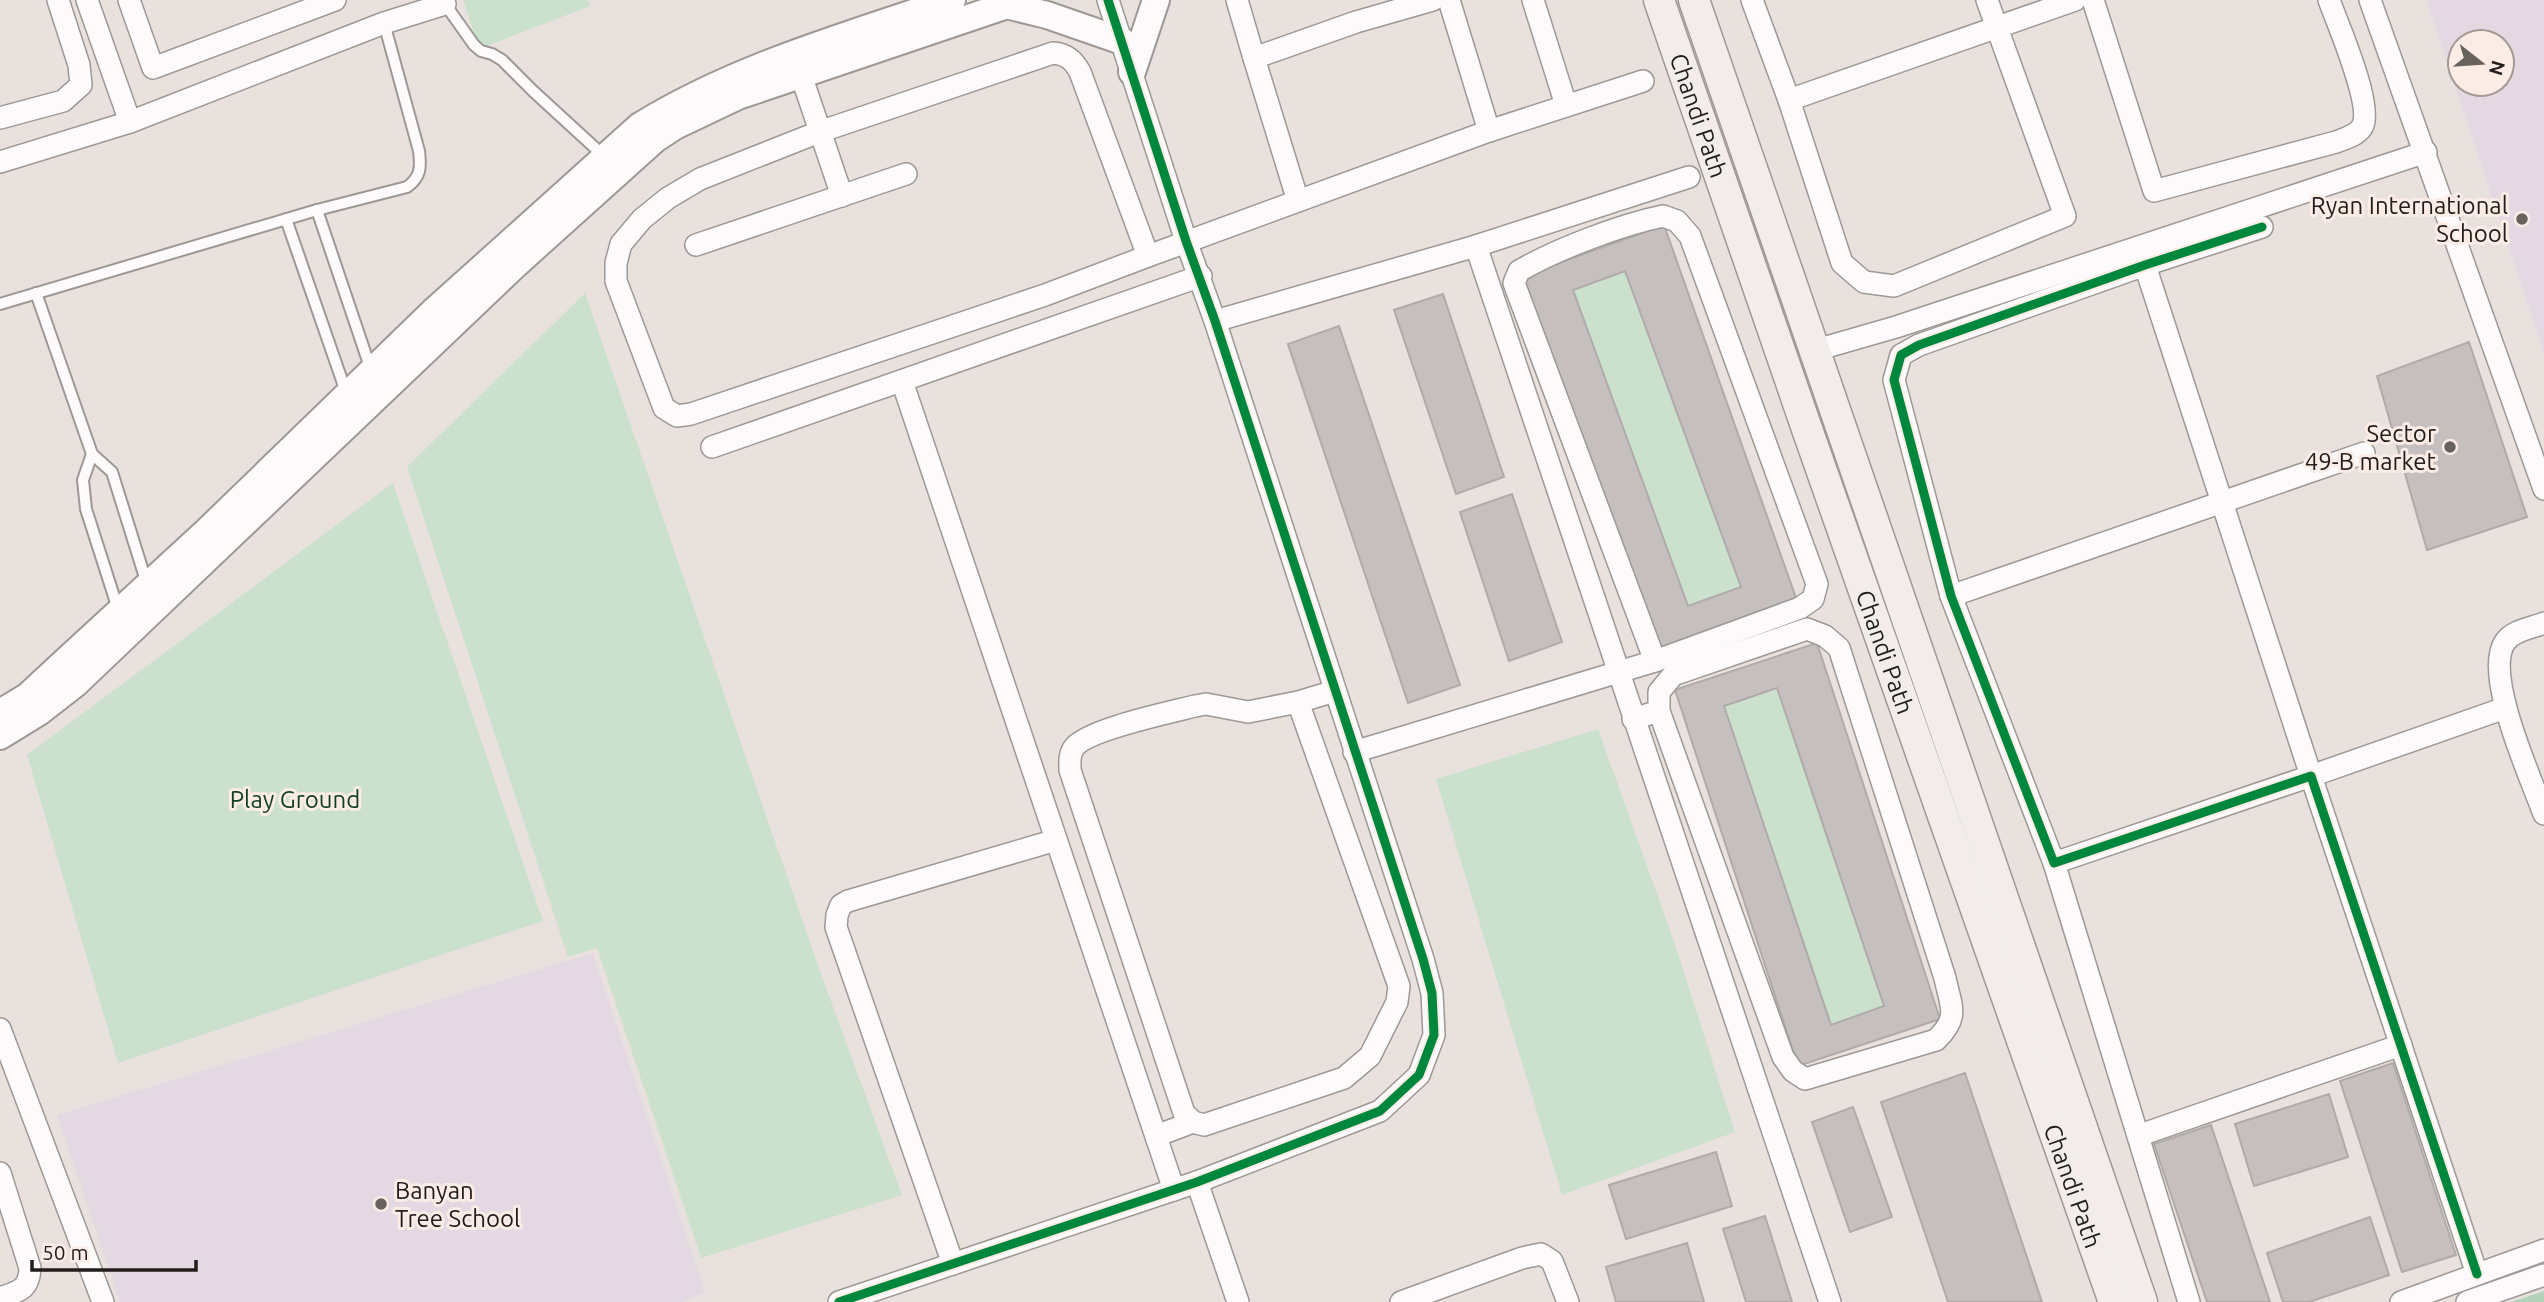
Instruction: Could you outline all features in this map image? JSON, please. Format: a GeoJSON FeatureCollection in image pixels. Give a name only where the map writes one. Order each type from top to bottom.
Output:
{"type":"FeatureCollection","features":[{"type":"Feature","properties":{"kind":"main road","name":"Chandi Path"},"geometry":{"type":"LineString","coordinates":[[1659,0],[1811,442],[2114,1302]]}},
{"type":"Feature","properties":{"kind":"main road","name":"Chandi Path"},"geometry":{"type":"LineString","coordinates":[[1694,0],[2142,1302]]}},
{"type":"Feature","properties":{"kind":"street"},"geometry":{"type":"LineString","coordinates":[[0,118],[62,101],[81,85],[79,65],[58,0]]}},
{"type":"Feature","properties":{"kind":"street"},"geometry":{"type":"LineString","coordinates":[[87,0],[130,122]]}},
{"type":"Feature","properties":{"kind":"street"},"geometry":{"type":"LineString","coordinates":[[129,0],[153,68],[335,0]]}},
{"type":"Feature","properties":{"kind":"street"},"geometry":{"type":"LineString","coordinates":[[0,713],[27,696],[124,623],[375,383],[515,265],[612,163],[640,126],[721,82],[952,0]]}},
{"type":"Feature","properties":{"kind":"street"},"geometry":{"type":"LineString","coordinates":[[839,1302],[1197,1182],[1380,1111],[1419,1075],[1434,1035],[1429,982],[1108,0]]}},
{"type":"Feature","properties":{"kind":"street"},"geometry":{"type":"LineString","coordinates":[[1132,72],[1156,0]]}},
{"type":"Feature","properties":{"kind":"street"},"geometry":{"type":"LineString","coordinates":[[1237,0],[1298,201]]}},
{"type":"Feature","properties":{"kind":"street"},"geometry":{"type":"LineString","coordinates":[[1254,58],[1356,22],[1433,0]]}},
{"type":"Feature","properties":{"kind":"street"},"geometry":{"type":"LineString","coordinates":[[1449,0],[1489,131]]}},
{"type":"Feature","properties":{"kind":"street"},"geometry":{"type":"LineString","coordinates":[[1533,0],[1566,106]]}},
{"type":"Feature","properties":{"kind":"street"},"geometry":{"type":"LineString","coordinates":[[1752,0],[1842,263],[1864,282],[1895,286],[2065,215],[1987,0]]}},
{"type":"Feature","properties":{"kind":"street"},"geometry":{"type":"LineString","coordinates":[[1788,100],[2075,0]]}},
{"type":"Feature","properties":{"kind":"street"},"geometry":{"type":"LineString","coordinates":[[2093,0],[2154,191],[2336,142],[2355,134],[2363,125],[2364,99],[2329,0]]}},
{"type":"Feature","properties":{"kind":"street"},"geometry":{"type":"LineString","coordinates":[[2370,0],[2544,489]]}},
{"type":"Feature","properties":{"kind":"street"},"geometry":{"type":"LineString","coordinates":[[612,163],[675,126],[738,96],[1014,3],[1122,41]]}},
{"type":"Feature","properties":{"kind":"street"},"geometry":{"type":"LineString","coordinates":[[0,162],[130,122],[384,23],[445,4]]}},
{"type":"Feature","properties":{"kind":"street"},"geometry":{"type":"LineString","coordinates":[[1149,256],[1080,72],[1073,60],[1061,53],[1053,53],[819,132],[700,179],[668,198],[642,219],[621,244],[616,263],[616,281],[664,408],[677,416],[691,414],[1045,295],[1489,131],[1643,81]]}},
{"type":"Feature","properties":{"kind":"street"},"geometry":{"type":"LineString","coordinates":[[801,75],[842,196]]}},
{"type":"Feature","properties":{"kind":"street"},"geometry":{"type":"LineString","coordinates":[[2189,1302],[2140,1135],[2054,863],[1951,596],[1894,380],[1901,355],[1919,345],[2142,256],[2426,152]]}},
{"type":"Feature","properties":{"kind":"street"},"geometry":{"type":"LineString","coordinates":[[696,245],[906,174]]}},
{"type":"Feature","properties":{"kind":"street"},"geometry":{"type":"LineString","coordinates":[[1215,321],[1476,246],[1689,177]]}},
{"type":"Feature","properties":{"kind":"street"},"geometry":{"type":"LineString","coordinates":[[1354,752],[1655,662],[1800,608],[1813,599],[1817,584],[1690,236],[1677,222],[1663,216],[1642,220],[1535,262],[1519,271],[1514,284],[1655,662]]}},
{"type":"Feature","properties":{"kind":"street"},"geometry":{"type":"LineString","coordinates":[[1816,350],[2142,256],[2262,227]]}},
{"type":"Feature","properties":{"kind":"street"},"geometry":{"type":"LineString","coordinates":[[1476,246],[1830,1302]]}},
{"type":"Feature","properties":{"kind":"street"},"geometry":{"type":"LineString","coordinates":[[2142,256],[2477,1274]]}},
{"type":"Feature","properties":{"kind":"street"},"geometry":{"type":"LineString","coordinates":[[712,447],[1200,276]]}},
{"type":"Feature","properties":{"kind":"street"},"geometry":{"type":"LineString","coordinates":[[902,382],[1174,1190]]}},
{"type":"Feature","properties":{"kind":"street"},"geometry":{"type":"LineString","coordinates":[[1951,596],[2364,453]]}},
{"type":"Feature","properties":{"kind":"street"},"geometry":{"type":"LineString","coordinates":[[0,736],[39,712],[75,684],[124,623]]}},
{"type":"Feature","properties":{"kind":"street"},"geometry":{"type":"LineString","coordinates":[[2544,623],[2512,635],[2499,655],[2505,708],[2544,814]]}},
{"type":"Feature","properties":{"kind":"street"},"geometry":{"type":"LineString","coordinates":[[1807,629],[1825,636],[1839,648],[1945,978],[1953,1014],[1949,1028],[1936,1040],[1805,1079],[1793,1071],[1783,1057],[1659,711],[1659,692],[1673,675],[1807,629]]}},
{"type":"Feature","properties":{"kind":"street"},"geometry":{"type":"LineString","coordinates":[[1298,702],[1399,986],[1397,1002],[1370,1056],[1344,1078],[1204,1125],[1193,1122],[1184,1113],[1070,770],[1069,758],[1074,746],[1126,723],[1206,704],[1248,712],[1335,691]]}},
{"type":"Feature","properties":{"kind":"street"},"geometry":{"type":"LineString","coordinates":[[2054,863],[2505,708]]}},
{"type":"Feature","properties":{"kind":"street"},"geometry":{"type":"LineString","coordinates":[[1633,719],[1659,711]]}},
{"type":"Feature","properties":{"kind":"street"},"geometry":{"type":"LineString","coordinates":[[953,1264],[836,927],[837,915],[841,905],[848,901],[1056,839]]}},
{"type":"Feature","properties":{"kind":"street"},"geometry":{"type":"LineString","coordinates":[[1,1037],[103,1302]]}},
{"type":"Feature","properties":{"kind":"street"},"geometry":{"type":"LineString","coordinates":[[2140,1135],[2400,1045]]}},
{"type":"Feature","properties":{"kind":"street"},"geometry":{"type":"LineString","coordinates":[[1756,1081],[1793,1071]]}},
{"type":"Feature","properties":{"kind":"street"},"geometry":{"type":"LineString","coordinates":[[1156,1136],[1193,1122]]}},
{"type":"Feature","properties":{"kind":"street"},"geometry":{"type":"LineString","coordinates":[[0,1173],[30,1268],[29,1281],[24,1288],[0,1298]]}},
{"type":"Feature","properties":{"kind":"street"},"geometry":{"type":"LineString","coordinates":[[1197,1182],[1230,1300]]}},
{"type":"Feature","properties":{"kind":"street"},"geometry":{"type":"LineString","coordinates":[[2401,1302],[2544,1250]]}},
{"type":"Feature","properties":{"kind":"street"},"geometry":{"type":"LineString","coordinates":[[1401,1302],[1522,1258],[1541,1254],[1552,1261],[1568,1302]]}},
{"type":"Feature","properties":{"kind":"street"},"geometry":{"type":"LineString","coordinates":[[2467,1302],[2544,1275]]}},
{"type":"Feature","properties":{"kind":"lane"},"geometry":{"type":"LineString","coordinates":[[445,4],[474,45],[502,60],[612,163]]}},
{"type":"Feature","properties":{"kind":"lane"},"geometry":{"type":"LineString","coordinates":[[0,304],[317,210],[407,187],[414,182],[421,170],[419,151],[384,23]]}},
{"type":"Feature","properties":{"kind":"lane"},"geometry":{"type":"LineString","coordinates":[[317,210],[375,383]]}},
{"type":"Feature","properties":{"kind":"lane"},"geometry":{"type":"LineString","coordinates":[[286,219],[351,406]]}},
{"type":"Feature","properties":{"kind":"lane"},"geometry":{"type":"LineString","coordinates":[[36,293],[92,454],[112,472],[151,597]]}},
{"type":"Feature","properties":{"kind":"lane"},"geometry":{"type":"LineString","coordinates":[[92,454],[83,480],[86,509],[124,623]]}},
{"type":"Feature","properties":{"kind":"shaded area","name":"Ryan International School"},"geometry":{"type":"Polygon","coordinates":[[[2426,0],[2544,0],[2544,354],[2459,98],[2516,98],[2516,28],[2446,28],[2446,60],[2426,0]]]}},
{"type":"Feature","properties":{"kind":"shaded area","name":"Banyan Tree School"},"geometry":{"type":"Polygon","coordinates":[[[593,953],[705,1293],[682,1302],[120,1302],[57,1115],[593,953]]]}},
{"type":"Feature","properties":{"kind":"green space"},"geometry":{"type":"Polygon","coordinates":[[[463,0],[588,0],[590,6],[479,49],[463,0]]]}},
{"type":"Feature","properties":{"kind":"green space"},"geometry":{"type":"Polygon","coordinates":[[[1625,271],[1741,587],[1688,606],[1573,291],[1625,271]]]}},
{"type":"Feature","properties":{"kind":"green space"},"geometry":{"type":"Polygon","coordinates":[[[585,293],[820,971],[902,1195],[701,1258],[597,948],[568,957],[407,467],[585,293]]]}},
{"type":"Feature","properties":{"kind":"green space","name":"Play Ground"},"geometry":{"type":"Polygon","coordinates":[[[393,483],[543,921],[118,1063],[27,755],[393,483]]]}},
{"type":"Feature","properties":{"kind":"green space"},"geometry":{"type":"Polygon","coordinates":[[[1777,688],[1884,1006],[1831,1025],[1724,706],[1777,688]]]}},
{"type":"Feature","properties":{"kind":"green space"},"geometry":{"type":"Polygon","coordinates":[[[1598,729],[1675,944],[1735,1132],[1562,1195],[1436,779],[1598,729]]]}},
{"type":"Feature","properties":{"kind":"green space"},"geometry":{"type":"Polygon","coordinates":[[[2544,1291],[2544,1302],[2511,1302],[2544,1291]]]}},
{"type":"Feature","properties":{"kind":"building"},"geometry":{"type":"Polygon","coordinates":[[[1664,225],[1796,598],[1656,649],[1523,276],[1664,225]],[[1625,271],[1573,290],[1688,606],[1741,587],[1625,271]]]}},
{"type":"Feature","properties":{"kind":"building"},"geometry":{"type":"Polygon","coordinates":[[[1443,294],[1504,477],[1456,494],[1394,310],[1443,294]]]}},
{"type":"Feature","properties":{"kind":"building"},"geometry":{"type":"Polygon","coordinates":[[[1339,326],[1460,685],[1408,703],[1288,344],[1339,326]]]}},
{"type":"Feature","properties":{"kind":"building","name":"Sector 49-B market"},"geometry":{"type":"Polygon","coordinates":[[[2469,342],[2527,517],[2427,550],[2377,376],[2469,342]]]}},
{"type":"Feature","properties":{"kind":"building"},"geometry":{"type":"Polygon","coordinates":[[[1512,494],[1562,642],[1509,661],[1460,512],[1512,494]]]}},
{"type":"Feature","properties":{"kind":"building"},"geometry":{"type":"Polygon","coordinates":[[[1817,643],[1940,1019],[1798,1066],[1675,690],[1817,643]],[[1777,688],[1724,706],[1831,1025],[1884,1006],[1777,688]]]}},
{"type":"Feature","properties":{"kind":"building"},"geometry":{"type":"Polygon","coordinates":[[[2393,1063],[2456,1255],[2402,1272],[2340,1081],[2393,1063]]]}},
{"type":"Feature","properties":{"kind":"building"},"geometry":{"type":"Polygon","coordinates":[[[1965,1073],[2042,1302],[1948,1302],[1881,1102],[1965,1073]]]}},
{"type":"Feature","properties":{"kind":"building"},"geometry":{"type":"Polygon","coordinates":[[[2329,1094],[2348,1157],[2254,1186],[2235,1124],[2329,1094]]]}},
{"type":"Feature","properties":{"kind":"building"},"geometry":{"type":"Polygon","coordinates":[[[1853,1107],[1892,1217],[1850,1232],[1812,1122],[1853,1107]]]}},
{"type":"Feature","properties":{"kind":"building"},"geometry":{"type":"Polygon","coordinates":[[[2211,1125],[2270,1302],[2207,1302],[2154,1144],[2211,1125]]]}},
{"type":"Feature","properties":{"kind":"building"},"geometry":{"type":"Polygon","coordinates":[[[1716,1152],[1732,1206],[1626,1239],[1609,1185],[1716,1152]]]}},
{"type":"Feature","properties":{"kind":"building"},"geometry":{"type":"Polygon","coordinates":[[[1765,1216],[1792,1302],[1746,1302],[1723,1229],[1765,1216]]]}},
{"type":"Feature","properties":{"kind":"building"},"geometry":{"type":"Polygon","coordinates":[[[2370,1217],[2389,1275],[2309,1302],[2283,1302],[2267,1253],[2370,1217]]]}},
{"type":"Feature","properties":{"kind":"building"},"geometry":{"type":"Polygon","coordinates":[[[1687,1243],[1704,1302],[1616,1302],[1606,1267],[1687,1243]]]}},
{"type":"Feature","properties":{"kind":"cycle path"},"geometry":{"type":"LineString","coordinates":[[839,1302],[1197,1182],[1380,1111],[1419,1075],[1434,1035],[1432,993],[1423,959],[1108,0]]}},
{"type":"Feature","properties":{"kind":"cycle path"},"geometry":{"type":"LineString","coordinates":[[2262,227],[2145,265],[1919,345],[1901,355],[1894,380],[1951,596],[2054,863],[2311,776],[2477,1274]]}},
{"type":"Feature","properties":{"kind":"place","name":"Ryan International School"},"geometry":{"type":"Point","coordinates":[2522,219]}},
{"type":"Feature","properties":{"kind":"place","name":"Sector 49-B market"},"geometry":{"type":"Point","coordinates":[2450,447]}},
{"type":"Feature","properties":{"kind":"place","name":"Banyan Tree School"},"geometry":{"type":"Point","coordinates":[381,1204]}}]}
